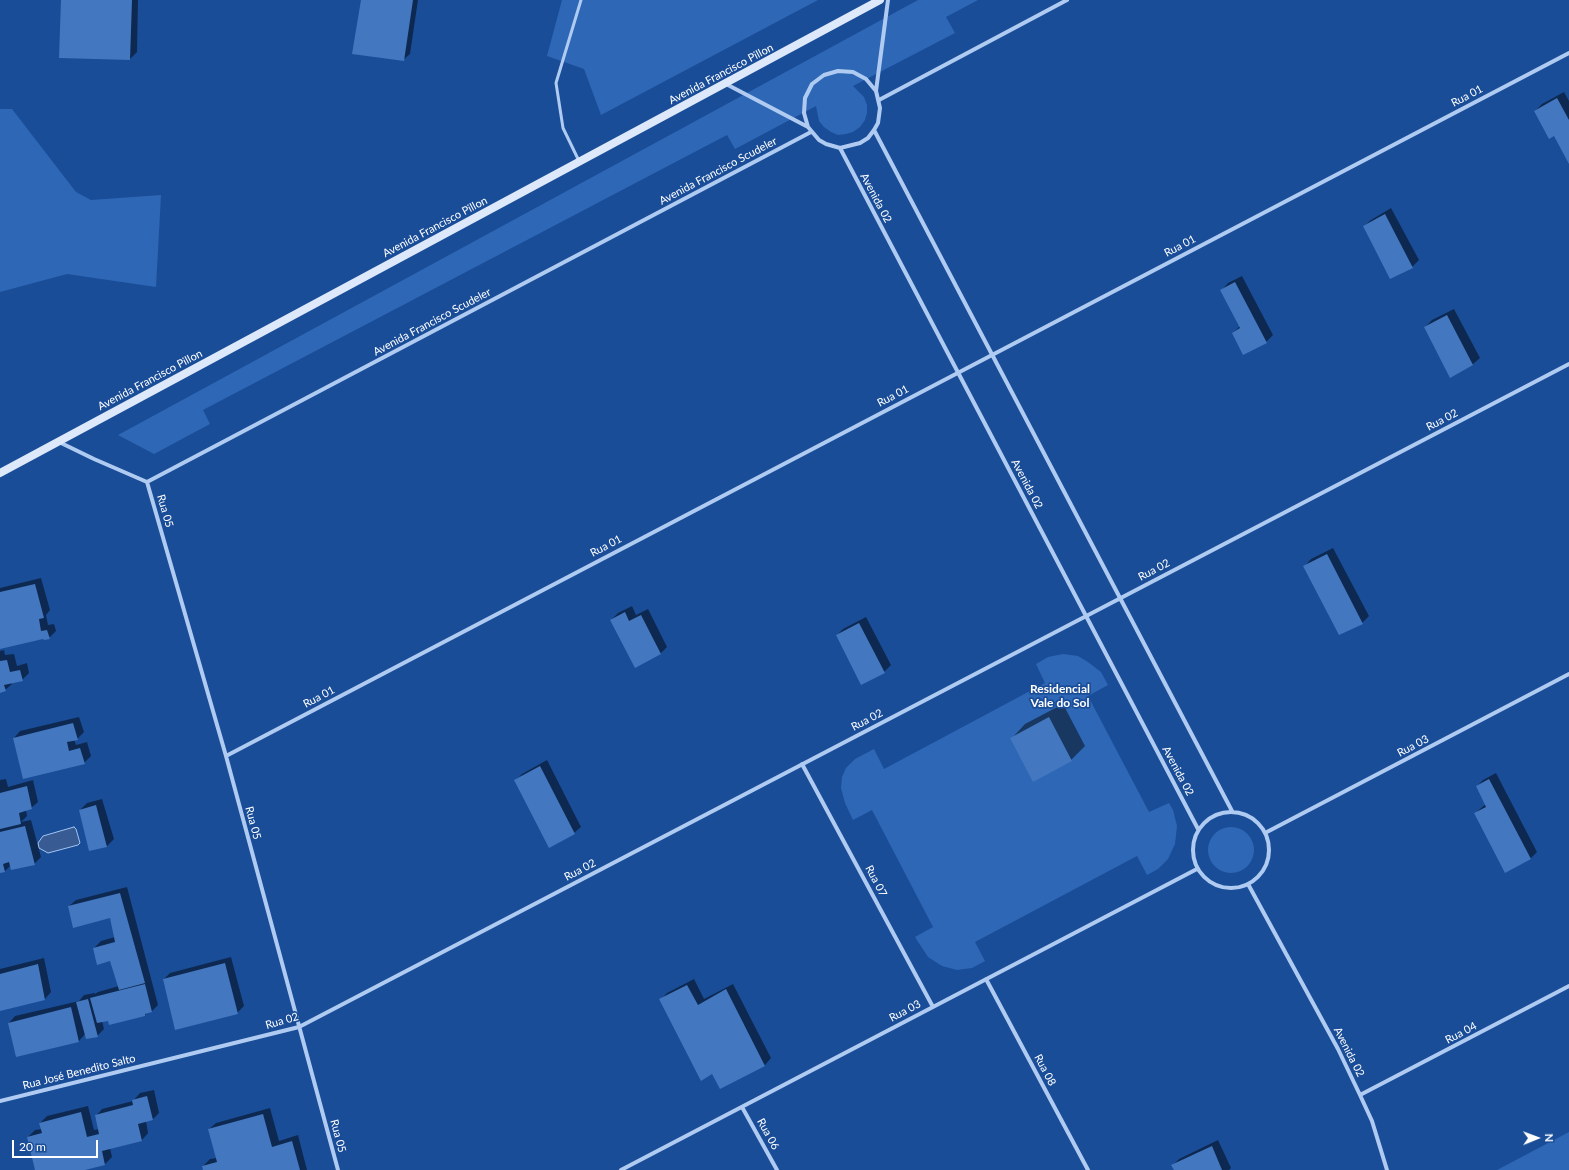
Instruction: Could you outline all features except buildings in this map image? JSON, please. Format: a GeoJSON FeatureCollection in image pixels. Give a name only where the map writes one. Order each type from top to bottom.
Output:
{"type":"FeatureCollection","features":[{"type":"Feature","properties":{"kind":"main road","name":"Avenida Francisco Pillon"},"geometry":{"type":"LineString","coordinates":[[0,473],[880,0]]}},
{"type":"Feature","properties":{"kind":"street"},"geometry":{"type":"LineString","coordinates":[[876,91],[888,0]]}},
{"type":"Feature","properties":{"kind":"street"},"geometry":{"type":"LineString","coordinates":[[879,100],[1067,0]]}},
{"type":"Feature","properties":{"kind":"street","name":"Rua 01"},"geometry":{"type":"LineString","coordinates":[[226,756],[1569,53]]}},
{"type":"Feature","properties":{"kind":"street"},"geometry":{"type":"LineString","coordinates":[[838,71],[853,72],[866,79],[876,91],[879,100],[879,115],[874,130],[868,138],[860,144],[840,148],[826,144],[819,140],[808,127],[804,113],[805,98],[812,84],[824,75],[838,71]]}},
{"type":"Feature","properties":{"kind":"street"},"geometry":{"type":"LineString","coordinates":[[726,84],[808,127]]}},
{"type":"Feature","properties":{"kind":"street"},"geometry":{"type":"LineString","coordinates":[[874,130],[1232,811]]}},
{"type":"Feature","properties":{"kind":"street","name":"Avenida Francisco Scudeler"},"geometry":{"type":"LineString","coordinates":[[147,482],[811,132]]}},
{"type":"Feature","properties":{"kind":"street","name":"Avenida 02"},"geometry":{"type":"LineString","coordinates":[[840,148],[1198,829]]}},
{"type":"Feature","properties":{"kind":"street","name":"Rua 02"},"geometry":{"type":"LineString","coordinates":[[162,1061],[299,1027],[1569,364]]}},
{"type":"Feature","properties":{"kind":"street"},"geometry":{"type":"LineString","coordinates":[[58,442],[147,482]]}},
{"type":"Feature","properties":{"kind":"street","name":"Rua 05"},"geometry":{"type":"LineString","coordinates":[[147,482],[226,756],[338,1170]]}},
{"type":"Feature","properties":{"kind":"street","name":"Rua 03"},"geometry":{"type":"LineString","coordinates":[[1265,833],[1569,674]]}},
{"type":"Feature","properties":{"kind":"street","name":"Rua 07"},"geometry":{"type":"LineString","coordinates":[[802,764],[933,1007]]}},
{"type":"Feature","properties":{"kind":"street"},"geometry":{"type":"LineString","coordinates":[[1232,811],[1251,817],[1259,824],[1268,841],[1269,851],[1263,871],[1257,878],[1239,888],[1219,887],[1210,883],[1197,869],[1193,859],[1192,848],[1198,829],[1204,821],[1222,812],[1232,811]]}},
{"type":"Feature","properties":{"kind":"street","name":"Rua 03"},"geometry":{"type":"LineString","coordinates":[[621,1170],[1197,869]]}},
{"type":"Feature","properties":{"kind":"street","name":"Avenida 02"},"geometry":{"type":"LineString","coordinates":[[1248,884],[1334,1043],[1360,1095],[1372,1121],[1387,1170]]}},
{"type":"Feature","properties":{"kind":"street","name":"Rua 08"},"geometry":{"type":"LineString","coordinates":[[986,979],[1088,1170]]}},
{"type":"Feature","properties":{"kind":"street","name":"Rua 04"},"geometry":{"type":"LineString","coordinates":[[1360,1095],[1569,986]]}},
{"type":"Feature","properties":{"kind":"street","name":"Rua José Benedito Salto"},"geometry":{"type":"LineString","coordinates":[[0,1101],[162,1061]]}},
{"type":"Feature","properties":{"kind":"street","name":"Rua 06"},"geometry":{"type":"LineString","coordinates":[[742,1106],[777,1170]]}},
{"type":"Feature","properties":{"kind":"lane"},"geometry":{"type":"LineString","coordinates":[[580,162],[563,128],[556,83],[581,0]]}},
{"type":"Feature","properties":{"kind":"shaded area"},"geometry":{"type":"Polygon","coordinates":[[[562,0],[818,0],[601,115],[584,69],[547,56],[562,0]]]}},
{"type":"Feature","properties":{"kind":"shaded area"},"geometry":{"type":"Polygon","coordinates":[[[918,0],[978,0],[946,17],[955,33],[853,86],[864,97],[867,105],[867,113],[865,120],[860,127],[853,132],[838,135],[831,132],[819,121],[816,106],[735,149],[727,135],[203,410],[210,424],[154,454],[118,435],[918,0]]]}},
{"type":"Feature","properties":{"kind":"shaded area"},"geometry":{"type":"Polygon","coordinates":[[[0,109],[12,109],[76,192],[91,200],[161,195],[156,287],[67,274],[0,292],[0,109]]]}},
{"type":"Feature","properties":{"kind":"shaded area"},"geometry":{"type":"Polygon","coordinates":[[[1063,654],[1078,656],[1101,672],[1108,685],[1088,696],[1149,812],[1169,803],[1173,810],[1177,826],[1175,844],[1168,859],[1158,869],[1147,875],[1137,856],[975,942],[985,961],[972,968],[957,970],[942,966],[928,957],[915,937],[933,927],[872,810],[853,820],[845,803],[841,788],[842,777],[846,768],[855,759],[874,749],[884,769],[1045,683],[1036,664],[1048,657],[1063,654]]]}},
{"type":"Feature","properties":{"kind":"shaded area"},"geometry":{"type":"Polygon","coordinates":[[[74,827],[80,843],[78,845],[48,853],[39,848],[38,843],[43,836],[74,827]]]}},
{"type":"Feature","properties":{"kind":"shaded area"},"geometry":{"type":"Polygon","coordinates":[[[1226,827],[1236,827],[1244,831],[1250,837],[1254,845],[1254,855],[1250,863],[1244,869],[1236,873],[1226,873],[1218,869],[1212,863],[1208,855],[1208,845],[1212,837],[1218,831],[1226,827]]]}},
{"type":"Feature","properties":{"kind":"shaded area"},"geometry":{"type":"Polygon","coordinates":[[[1569,1132],[1569,1170],[1497,1170],[1569,1132]]]}},
{"type":"Feature","properties":{"kind":"district","name":"Residencial Vale do Sol"},"geometry":{"type":"Point","coordinates":[1060,696]}}]}
